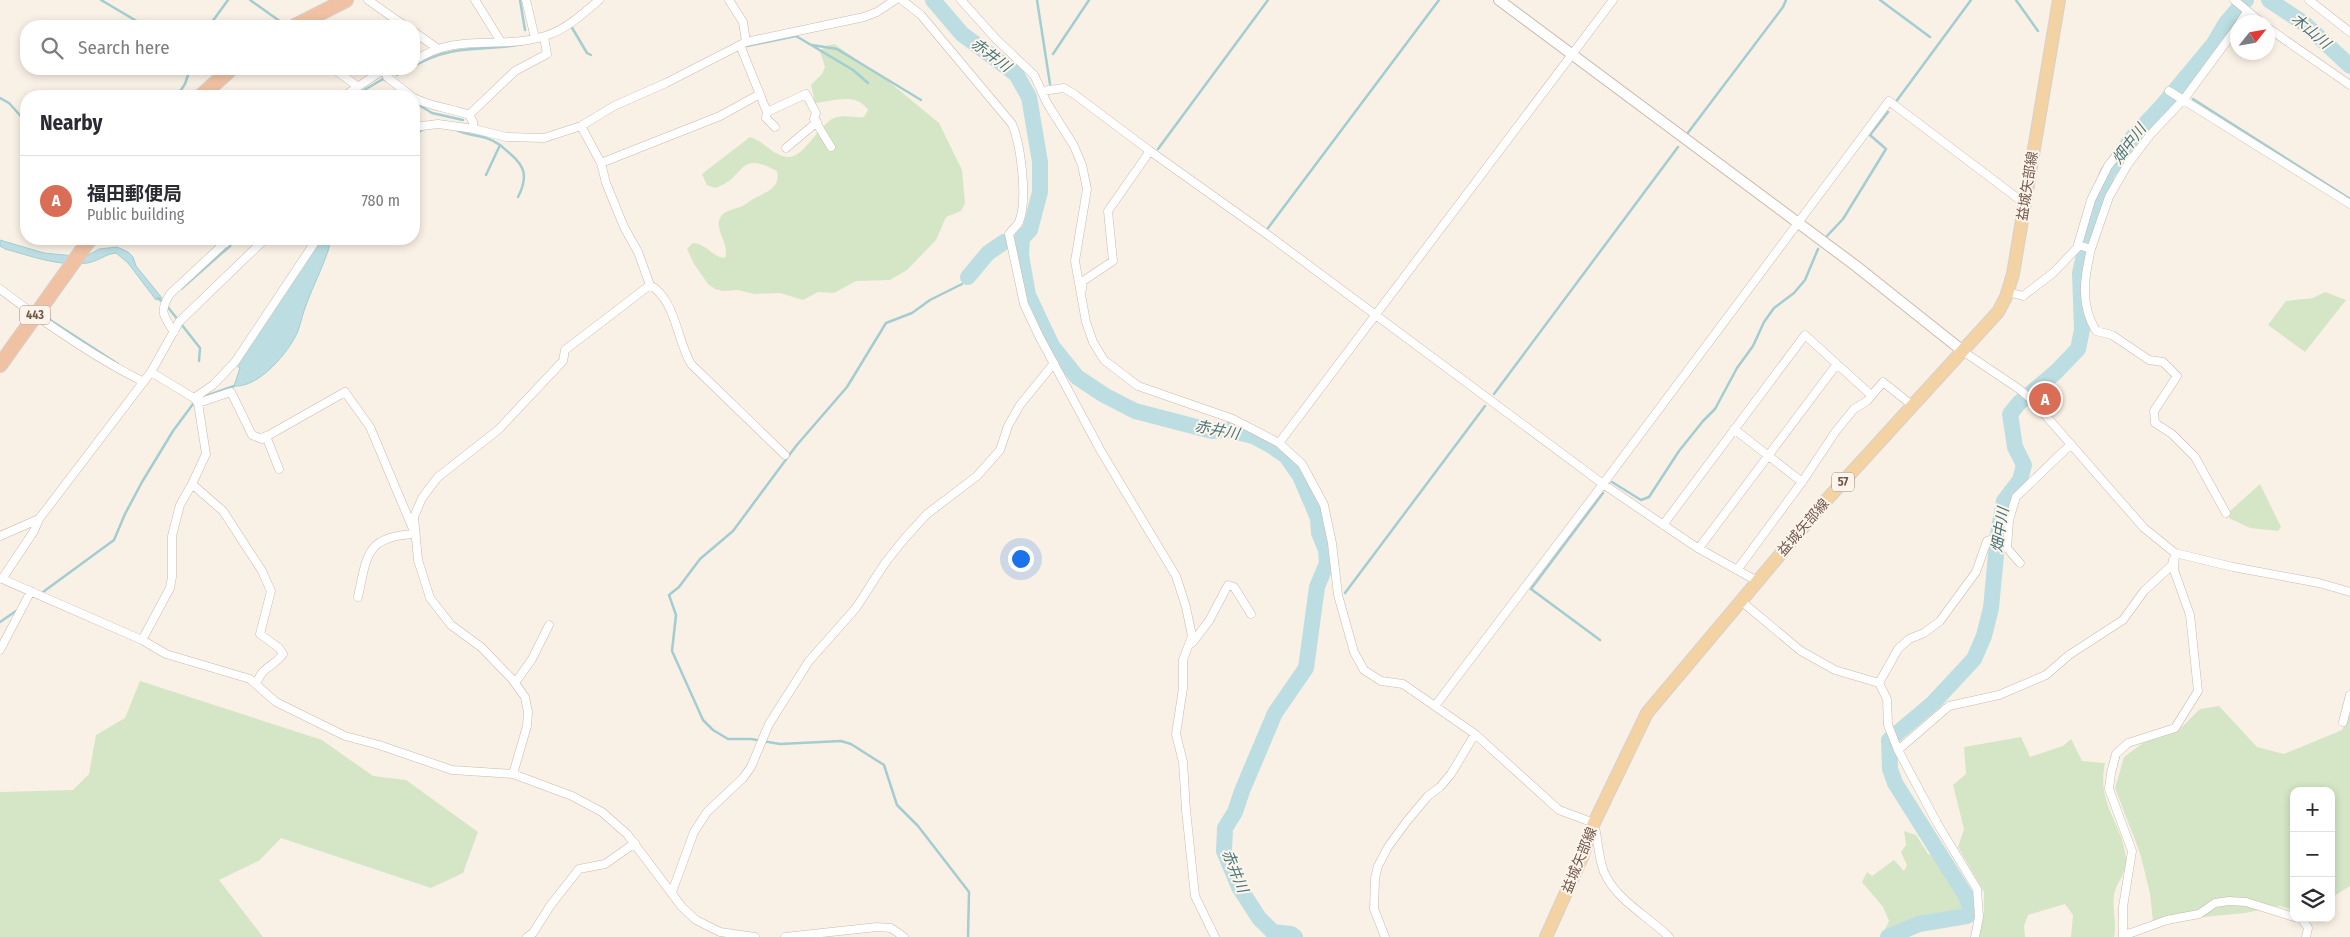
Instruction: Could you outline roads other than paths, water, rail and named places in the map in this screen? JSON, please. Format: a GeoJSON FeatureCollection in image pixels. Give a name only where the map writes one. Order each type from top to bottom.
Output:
{"type":"FeatureCollection","features":[{"type":"Feature","properties":{"kind":"highway"},"geometry":{"type":"LineString","coordinates":[[306,20],[346,0]]}},
{"type":"Feature","properties":{"kind":"highway"},"geometry":{"type":"LineString","coordinates":[[207,90],[224,75]]}},
{"type":"Feature","properties":{"kind":"highway","name":"443"},"geometry":{"type":"LineString","coordinates":[[0,365],[86,245]]}},
{"type":"Feature","properties":{"kind":"main road","name":"益城矢部線"},"geometry":{"type":"LineString","coordinates":[[1546,937],[1583,855],[1594,823],[1647,713],[1820,508],[1964,352],[1998,312],[2008,292],[2013,274],[2059,0]]}},
{"type":"Feature","properties":{"kind":"street"},"geometry":{"type":"LineString","coordinates":[[368,0],[396,20]]}},
{"type":"Feature","properties":{"kind":"street"},"geometry":{"type":"LineString","coordinates":[[475,0],[501,42]]}},
{"type":"Feature","properties":{"kind":"street"},"geometry":{"type":"LineString","coordinates":[[526,0],[535,38]]}},
{"type":"Feature","properties":{"kind":"street"},"geometry":{"type":"LineString","coordinates":[[420,58],[437,48],[459,43],[501,42],[544,37],[569,23],[599,0]]}},
{"type":"Feature","properties":{"kind":"street"},"geometry":{"type":"LineString","coordinates":[[729,0],[743,22],[743,44],[767,112],[766,118],[775,126]]}},
{"type":"Feature","properties":{"kind":"street"},"geometry":{"type":"LineString","coordinates":[[420,126],[438,124],[474,128],[506,137],[544,138],[582,126],[614,106],[666,83],[743,44],[864,17],[877,12],[895,0]]}},
{"type":"Feature","properties":{"kind":"street"},"geometry":{"type":"LineString","coordinates":[[902,0],[921,15],[995,101],[1012,124],[1017,135],[1023,193],[1022,208],[1018,223],[1009,234],[1024,304],[1102,453],[1176,576],[1186,607],[1192,636],[1189,649]]}},
{"type":"Feature","properties":{"kind":"street"},"geometry":{"type":"LineString","coordinates":[[961,0],[996,39],[1034,75],[1057,120],[1074,146],[1085,174],[1087,189],[1074,261],[1080,297],[1093,342],[1104,360],[1128,380],[1153,392],[1234,418],[1279,443],[1302,464],[1324,505],[1332,543],[1338,595],[1354,652],[1364,670],[1381,681],[1403,684],[1475,734],[1559,810],[1594,823],[1604,871],[1615,891],[1653,921],[1669,937]]}},
{"type":"Feature","properties":{"kind":"street"},"geometry":{"type":"LineString","coordinates":[[1499,0],[1856,266],[1964,352],[2019,389],[2032,400],[2144,528],[2175,554],[2207,562],[2319,582],[2350,592]]}},
{"type":"Feature","properties":{"kind":"street"},"geometry":{"type":"LineString","coordinates":[[1279,443],[1614,0]]}},
{"type":"Feature","properties":{"kind":"street"},"geometry":{"type":"LineString","coordinates":[[2309,0],[2350,32]]}},
{"type":"Feature","properties":{"kind":"street"},"geometry":{"type":"LineString","coordinates":[[2235,1],[2252,15]]}},
{"type":"Feature","properties":{"kind":"street"},"geometry":{"type":"LineString","coordinates":[[2244,15],[2246,10]]}},
{"type":"Feature","properties":{"kind":"street"},"geometry":{"type":"LineString","coordinates":[[2275,33],[2350,85]]}},
{"type":"Feature","properties":{"kind":"street"},"geometry":{"type":"LineString","coordinates":[[420,36],[437,48]]}},
{"type":"Feature","properties":{"kind":"street"},"geometry":{"type":"LineString","coordinates":[[2226,514],[2195,457],[2172,434],[2155,423],[2154,411],[2177,376],[2163,362],[2149,360],[2112,335],[2096,331],[2089,319],[2084,293],[2090,249],[2109,197],[2128,164],[2230,36]]}},
{"type":"Feature","properties":{"kind":"street"},"geometry":{"type":"LineString","coordinates":[[469,115],[515,71],[547,54],[544,37]]}},
{"type":"Feature","properties":{"kind":"street"},"geometry":{"type":"LineString","coordinates":[[342,75],[357,86]]}},
{"type":"Feature","properties":{"kind":"street"},"geometry":{"type":"LineString","coordinates":[[352,90],[375,75]]}},
{"type":"Feature","properties":{"kind":"street"},"geometry":{"type":"LineString","coordinates":[[387,75],[403,90]]}},
{"type":"Feature","properties":{"kind":"street"},"geometry":{"type":"LineString","coordinates":[[1042,91],[1064,88],[1268,235],[1376,317],[1604,484],[1699,548],[1757,581]]}},
{"type":"Feature","properties":{"kind":"street"},"geometry":{"type":"LineString","coordinates":[[2169,91],[2350,204]]}},
{"type":"Feature","properties":{"kind":"street"},"geometry":{"type":"LineString","coordinates":[[601,163],[720,116],[760,94]]}},
{"type":"Feature","properties":{"kind":"street"},"geometry":{"type":"LineString","coordinates":[[767,112],[806,94],[816,113],[814,118],[831,147]]}},
{"type":"Feature","properties":{"kind":"street"},"geometry":{"type":"LineString","coordinates":[[420,101],[426,104],[448,107],[469,115],[474,122],[474,128]]}},
{"type":"Feature","properties":{"kind":"street"},"geometry":{"type":"LineString","coordinates":[[1435,706],[1604,484],[1888,101],[2024,203]]}},
{"type":"Feature","properties":{"kind":"street"},"geometry":{"type":"LineString","coordinates":[[786,148],[816,122]]}},
{"type":"Feature","properties":{"kind":"street"},"geometry":{"type":"LineString","coordinates":[[582,126],[601,163],[606,183],[624,227],[638,252],[650,285],[664,300],[676,327],[683,352],[691,364],[785,455]]}},
{"type":"Feature","properties":{"kind":"street"},"geometry":{"type":"LineString","coordinates":[[1080,297],[1083,281],[1113,261],[1108,211],[1150,151]]}},
{"type":"Feature","properties":{"kind":"street"},"geometry":{"type":"LineString","coordinates":[[2008,292],[2024,296],[2053,273],[2079,245],[2090,200],[2108,166],[2119,152]]}},
{"type":"Feature","properties":{"kind":"street"},"geometry":{"type":"LineString","coordinates":[[174,332],[163,315],[163,305],[170,294],[223,245]]}},
{"type":"Feature","properties":{"kind":"street"},"geometry":{"type":"LineString","coordinates":[[259,245],[179,322],[152,372],[39,520],[34,531],[1,578],[142,640],[166,654],[250,679],[276,702],[345,736],[379,745],[452,770],[513,774],[551,787],[602,812],[614,821],[635,843],[682,907],[704,926],[720,932],[755,937]]}},
{"type":"Feature","properties":{"kind":"street"},"geometry":{"type":"LineString","coordinates":[[196,400],[235,362],[313,245]]}},
{"type":"Feature","properties":{"kind":"street"},"geometry":{"type":"LineString","coordinates":[[2079,245],[2090,249]]}},
{"type":"Feature","properties":{"kind":"street"},"geometry":{"type":"LineString","coordinates":[[513,774],[527,726],[528,712],[524,698],[515,684],[481,648],[451,625],[430,598],[418,560],[414,534],[414,517],[417,507],[438,477],[498,430],[563,361],[565,350],[650,285]]}},
{"type":"Feature","properties":{"kind":"street"},"geometry":{"type":"LineString","coordinates":[[0,289],[34,316],[122,372],[144,382]]}},
{"type":"Feature","properties":{"kind":"street"},"geometry":{"type":"LineString","coordinates":[[1663,525],[1805,335],[1871,395]]}},
{"type":"Feature","properties":{"kind":"street"},"geometry":{"type":"LineString","coordinates":[[672,892],[694,832],[707,812],[743,778],[751,767],[762,738],[776,712],[809,661],[856,608],[884,563],[927,514],[977,476],[1000,450],[1008,426],[1020,405],[1054,363]]}},
{"type":"Feature","properties":{"kind":"street"},"geometry":{"type":"LineString","coordinates":[[1699,548],[1837,364]]}},
{"type":"Feature","properties":{"kind":"street"},"geometry":{"type":"LineString","coordinates":[[152,372],[196,400],[231,392],[252,435],[262,439],[345,392],[370,427],[414,534]]}},
{"type":"Feature","properties":{"kind":"street"},"geometry":{"type":"LineString","coordinates":[[1737,570],[1802,482],[1836,431],[1854,409],[1866,401],[1883,382],[1913,406]]}},
{"type":"Feature","properties":{"kind":"street"},"geometry":{"type":"LineString","coordinates":[[142,640],[170,588],[172,577],[172,536],[180,505],[206,454],[196,400]]}},
{"type":"Feature","properties":{"kind":"street"},"geometry":{"type":"LineString","coordinates":[[1734,429],[1802,482]]}},
{"type":"Feature","properties":{"kind":"street"},"geometry":{"type":"LineString","coordinates":[[266,436],[280,469]]}},
{"type":"Feature","properties":{"kind":"street"},"geometry":{"type":"LineString","coordinates":[[2020,563],[2007,548],[2005,542],[2016,497],[2070,445]]}},
{"type":"Feature","properties":{"kind":"street"},"geometry":{"type":"LineString","coordinates":[[192,484],[223,511],[262,571],[271,591],[260,634],[279,648],[283,654],[261,672],[256,684]]}},
{"type":"Feature","properties":{"kind":"street"},"geometry":{"type":"LineString","coordinates":[[0,536],[39,520]]}},
{"type":"Feature","properties":{"kind":"street"},"geometry":{"type":"LineString","coordinates":[[358,597],[366,562],[374,547],[384,538],[393,535],[414,534]]}},
{"type":"Feature","properties":{"kind":"street"},"geometry":{"type":"LineString","coordinates":[[1879,682],[1898,649],[1909,639],[1924,633],[1940,622],[1976,572],[1987,541],[1993,539],[2005,542]]}},
{"type":"Feature","properties":{"kind":"street"},"geometry":{"type":"LineString","coordinates":[[1898,748],[1949,706],[1999,695],[2046,675],[2069,655],[2123,620],[2144,591],[2172,565],[2175,554]]}},
{"type":"Feature","properties":{"kind":"street"},"geometry":{"type":"LineString","coordinates":[[2175,554],[2174,570],[2190,615],[2198,691],[2174,728],[2128,743],[2116,754],[2109,789],[2132,851],[2123,907],[2123,935],[2167,920],[2199,914],[2215,903],[2229,901],[2246,902],[2290,916]]}},
{"type":"Feature","properties":{"kind":"street"},"geometry":{"type":"LineString","coordinates":[[1215,937],[1196,896],[1186,819],[1184,762],[1176,734],[1183,688],[1183,660],[1184,653],[1189,649],[1202,627],[1209,621],[1228,585],[1234,587],[1251,614]]}},
{"type":"Feature","properties":{"kind":"street"},"geometry":{"type":"LineString","coordinates":[[0,650],[31,590]]}},
{"type":"Feature","properties":{"kind":"street"},"geometry":{"type":"LineString","coordinates":[[1741,601],[1801,651],[1835,670],[1879,682],[1887,699],[1890,732],[1937,823],[1977,890],[1979,917],[1975,937]]}},
{"type":"Feature","properties":{"kind":"street"},"geometry":{"type":"LineString","coordinates":[[515,684],[532,659],[549,625]]}},
{"type":"Feature","properties":{"kind":"street"},"geometry":{"type":"LineString","coordinates":[[2343,722],[2350,695]]}},
{"type":"Feature","properties":{"kind":"street"},"geometry":{"type":"LineString","coordinates":[[1385,937],[1374,909],[1375,878],[1378,866],[1388,847],[1407,821],[1428,796],[1440,787],[1451,774],[1475,734]]}},
{"type":"Feature","properties":{"kind":"street"},"geometry":{"type":"LineString","coordinates":[[527,937],[534,933],[550,906],[579,870],[605,864],[635,843]]}},
{"type":"Feature","properties":{"kind":"street"},"geometry":{"type":"LineString","coordinates":[[2304,922],[2308,928],[2306,937]]}},
{"type":"Feature","properties":{"kind":"street"},"geometry":{"type":"LineString","coordinates":[[785,937],[876,927],[891,928],[904,937]]}},
{"type":"Feature","properties":{"kind":"water"},"geometry":{"type":"Polygon","coordinates":[[[0,240],[44,253],[85,257],[99,249],[117,247],[128,252],[133,257],[136,266],[162,298],[156,300],[128,263],[116,253],[91,262],[66,263],[46,260],[5,249],[0,246],[0,240]]]}},
{"type":"Feature","properties":{"kind":"water"},"geometry":{"type":"Polygon","coordinates":[[[316,245],[330,245],[298,331],[288,349],[263,375],[244,385],[234,386],[240,368],[236,365],[316,245]]]}},
{"type":"Feature","properties":{"kind":"waterway"},"geometry":{"type":"LineString","coordinates":[[101,0],[135,20]]}},
{"type":"Feature","properties":{"kind":"waterway"},"geometry":{"type":"LineString","coordinates":[[213,20],[228,0]]}},
{"type":"Feature","properties":{"kind":"waterway"},"geometry":{"type":"LineString","coordinates":[[250,0],[278,20]]}},
{"type":"Feature","properties":{"kind":"waterway"},"geometry":{"type":"LineString","coordinates":[[520,0],[525,30]]}},
{"type":"Feature","properties":{"kind":"waterway","name":"赤井川"},"geometry":{"type":"LineString","coordinates":[[933,0],[962,34],[1016,74],[1029,97],[1040,162],[1040,192],[1030,230],[1022,238],[1021,255],[1028,295],[1052,346],[1077,377],[1104,395],[1135,411],[1212,431],[1228,430],[1253,436],[1270,445],[1286,456],[1300,476],[1318,518],[1319,533],[1326,550],[1327,563],[1317,587],[1306,668],[1275,713],[1235,812],[1225,828],[1224,851],[1239,887],[1259,918],[1273,932],[1291,934],[1295,937]]}},
{"type":"Feature","properties":{"kind":"waterway"},"geometry":{"type":"LineString","coordinates":[[1037,0],[1050,84]]}},
{"type":"Feature","properties":{"kind":"waterway"},"geometry":{"type":"LineString","coordinates":[[1053,54],[1089,0]]}},
{"type":"Feature","properties":{"kind":"waterway"},"geometry":{"type":"LineString","coordinates":[[1158,149],[1268,0]]}},
{"type":"Feature","properties":{"kind":"waterway"},"geometry":{"type":"LineString","coordinates":[[1268,228],[1439,0]]}},
{"type":"Feature","properties":{"kind":"waterway"},"geometry":{"type":"LineString","coordinates":[[1687,134],[1783,7],[1786,0]]}},
{"type":"Feature","properties":{"kind":"waterway"},"geometry":{"type":"LineString","coordinates":[[1880,0],[1930,37]]}},
{"type":"Feature","properties":{"kind":"waterway"},"geometry":{"type":"LineString","coordinates":[[1895,103],[1971,0]]}},
{"type":"Feature","properties":{"kind":"waterway"},"geometry":{"type":"LineString","coordinates":[[2016,0],[2038,31]]}},
{"type":"Feature","properties":{"kind":"waterway","name":"畑中川"},"geometry":{"type":"LineString","coordinates":[[1888,937],[1919,924],[1967,916],[1970,908],[1966,896],[1895,783],[1890,769],[1889,740],[1933,703],[1974,659],[1984,636],[1991,608],[1998,534],[2004,501],[2020,480],[2024,465],[2015,447],[2010,414],[2019,403],[2056,372],[2078,349],[2082,330],[2080,273],[2090,229],[2107,174],[2132,138],[2162,106],[2213,45],[2226,23],[2246,0]]}},
{"type":"Feature","properties":{"kind":"waterway","name":"木山川"},"geometry":{"type":"LineString","coordinates":[[2269,0],[2305,24],[2350,66]]}},
{"type":"Feature","properties":{"kind":"waterway"},"geometry":{"type":"LineString","coordinates":[[571,26],[587,53],[591,55]]}},
{"type":"Feature","properties":{"kind":"waterway"},"geometry":{"type":"LineString","coordinates":[[747,46],[796,36],[853,70],[868,83]]}},
{"type":"Feature","properties":{"kind":"waterway"},"geometry":{"type":"LineString","coordinates":[[420,63],[455,51],[523,44]]}},
{"type":"Feature","properties":{"kind":"waterway"},"geometry":{"type":"LineString","coordinates":[[812,45],[837,49],[921,100]]}},
{"type":"Feature","properties":{"kind":"waterway"},"geometry":{"type":"LineString","coordinates":[[181,90],[188,75]]}},
{"type":"Feature","properties":{"kind":"waterway"},"geometry":{"type":"LineString","coordinates":[[364,90],[383,79],[387,81]]}},
{"type":"Feature","properties":{"kind":"waterway"},"geometry":{"type":"LineString","coordinates":[[0,98],[9,103],[20,115]]}},
{"type":"Feature","properties":{"kind":"waterway"},"geometry":{"type":"LineString","coordinates":[[2193,99],[2350,199]]}},
{"type":"Feature","properties":{"kind":"waterway"},"geometry":{"type":"LineString","coordinates":[[420,106],[432,113],[463,120]]}},
{"type":"Feature","properties":{"kind":"waterway"},"geometry":{"type":"LineString","coordinates":[[1827,236],[1843,219],[1886,149],[1870,135],[1888,112]]}},
{"type":"Feature","properties":{"kind":"waterway"},"geometry":{"type":"LineString","coordinates":[[456,130],[489,139],[500,145],[486,175]]}},
{"type":"Feature","properties":{"kind":"waterway"},"geometry":{"type":"LineString","coordinates":[[500,145],[522,167],[524,180],[518,197]]}},
{"type":"Feature","properties":{"kind":"waterway"},"geometry":{"type":"LineString","coordinates":[[1494,394],[1678,147]]}},
{"type":"Feature","properties":{"kind":"waterway"},"geometry":{"type":"LineString","coordinates":[[968,277],[988,253],[1004,242]]}},
{"type":"Feature","properties":{"kind":"waterway"},"geometry":{"type":"LineString","coordinates":[[181,289],[231,245]]}},
{"type":"Feature","properties":{"kind":"waterway"},"geometry":{"type":"LineString","coordinates":[[1612,482],[1641,500],[1649,497],[1679,451],[1715,409],[1737,368],[1753,346],[1764,322],[1774,308],[1794,293],[1805,280],[1818,249]]}},
{"type":"Feature","properties":{"kind":"waterway"},"geometry":{"type":"LineString","coordinates":[[962,284],[930,300],[912,313],[886,323],[847,387],[796,446],[733,531],[700,559],[679,587],[669,595],[676,615],[672,651],[703,720],[713,730],[728,739],[751,739],[780,744],[841,741],[851,744],[884,765],[897,805],[918,826],[969,892],[968,937]]}},
{"type":"Feature","properties":{"kind":"waterway"},"geometry":{"type":"LineString","coordinates":[[158,298],[167,306],[200,348],[199,361]]}},
{"type":"Feature","properties":{"kind":"waterway"},"geometry":{"type":"LineString","coordinates":[[44,316],[118,364]]}},
{"type":"Feature","properties":{"kind":"waterway"},"geometry":{"type":"LineString","coordinates":[[203,397],[234,386]]}},
{"type":"Feature","properties":{"kind":"waterway"},"geometry":{"type":"LineString","coordinates":[[43,592],[114,540],[142,482],[173,431],[193,404]]}},
{"type":"Feature","properties":{"kind":"waterway"},"geometry":{"type":"LineString","coordinates":[[1345,593],[1485,406]]}},
{"type":"Feature","properties":{"kind":"waterway"},"geometry":{"type":"LineString","coordinates":[[1600,640],[1531,589],[1603,493]]}},
{"type":"Feature","properties":{"kind":"waterway"},"geometry":{"type":"LineString","coordinates":[[0,622],[19,609]]}},
{"type":"Feature","properties":{"kind":"place","name":"福田郵便局"},"geometry":{"type":"Point","coordinates":[2045,399]}}]}
